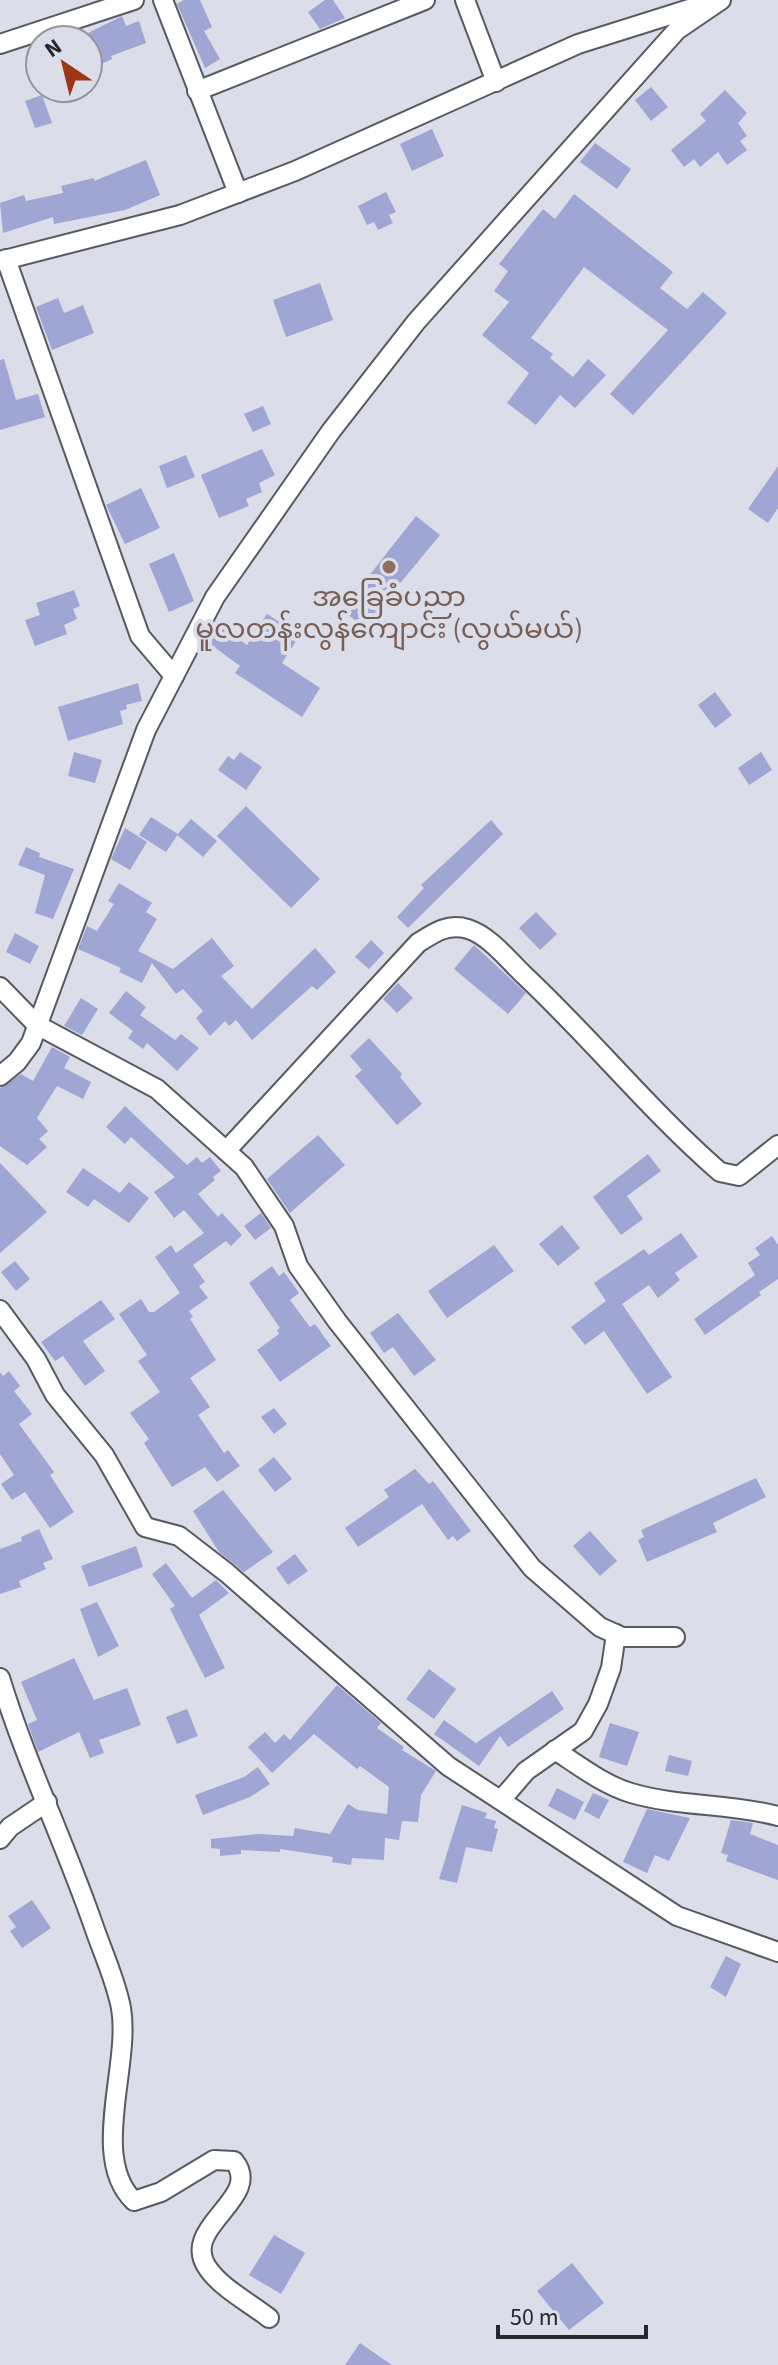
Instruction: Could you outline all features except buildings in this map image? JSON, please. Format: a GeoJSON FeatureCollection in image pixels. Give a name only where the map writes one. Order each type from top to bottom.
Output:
{"type":"FeatureCollection","features":[{"type":"Feature","properties":{"kind":"street"},"geometry":{"type":"LineString","coordinates":[[0,44],[134,0]]}},
{"type":"Feature","properties":{"kind":"street"},"geometry":{"type":"LineString","coordinates":[[163,0],[238,193]]}},
{"type":"Feature","properties":{"kind":"street"},"geometry":{"type":"LineString","coordinates":[[197,91],[425,0]]}},
{"type":"Feature","properties":{"kind":"street"},"geometry":{"type":"LineString","coordinates":[[465,0],[496,82]]}},
{"type":"Feature","properties":{"kind":"street"},"geometry":{"type":"LineString","coordinates":[[174,676],[140,636],[3,260],[180,215],[295,171],[578,44],[719,0]]}},
{"type":"Feature","properties":{"kind":"street"},"geometry":{"type":"LineString","coordinates":[[0,1076],[17,1062],[31,1043],[114,808],[146,730],[215,597],[331,431],[416,322],[677,30],[719,0]]}},
{"type":"Feature","properties":{"kind":"street"},"geometry":{"type":"LineString","coordinates":[[640,25],[658,51]]}},
{"type":"Feature","properties":{"kind":"street"},"geometry":{"type":"LineString","coordinates":[[226,1151],[418,943],[438,929],[453,926],[471,930],[490,944],[585,1032],[720,1172],[739,1176],[778,1145]]}},
{"type":"Feature","properties":{"kind":"street"},"geometry":{"type":"LineString","coordinates":[[0,987],[37,1025],[157,1089],[244,1167],[284,1226],[298,1266],[337,1321],[532,1568],[600,1627],[616,1634],[675,1637]]}},
{"type":"Feature","properties":{"kind":"street"},"geometry":{"type":"LineString","coordinates":[[0,1310],[36,1359],[55,1395],[104,1455],[145,1527],[179,1536],[227,1573],[448,1766],[677,1916],[778,1952]]}},
{"type":"Feature","properties":{"kind":"street"},"geometry":{"type":"LineString","coordinates":[[501,1800],[526,1771],[583,1731],[598,1704],[611,1668],[616,1634]]}},
{"type":"Feature","properties":{"kind":"street"},"geometry":{"type":"LineString","coordinates":[[0,1678],[14,1725],[47,1802],[121,2008],[123,2039],[114,2140],[117,2180],[134,2201],[161,2192],[214,2160],[234,2161],[242,2170],[242,2184],[204,2235],[202,2258],[210,2272],[269,2318]]}},
{"type":"Feature","properties":{"kind":"street"},"geometry":{"type":"LineString","coordinates":[[555,1750],[628,1793],[686,1804],[743,1806],[778,1816]]}},
{"type":"Feature","properties":{"kind":"street"},"geometry":{"type":"LineString","coordinates":[[0,1839],[10,1827],[47,1802]]}},
{"type":"Feature","properties":{"kind":"place","name":"အခြေခံပညာ မူလတန်းလွန်ကျောင်း (လွယ်မယ်)"},"geometry":{"type":"Point","coordinates":[389,567]}}]}
